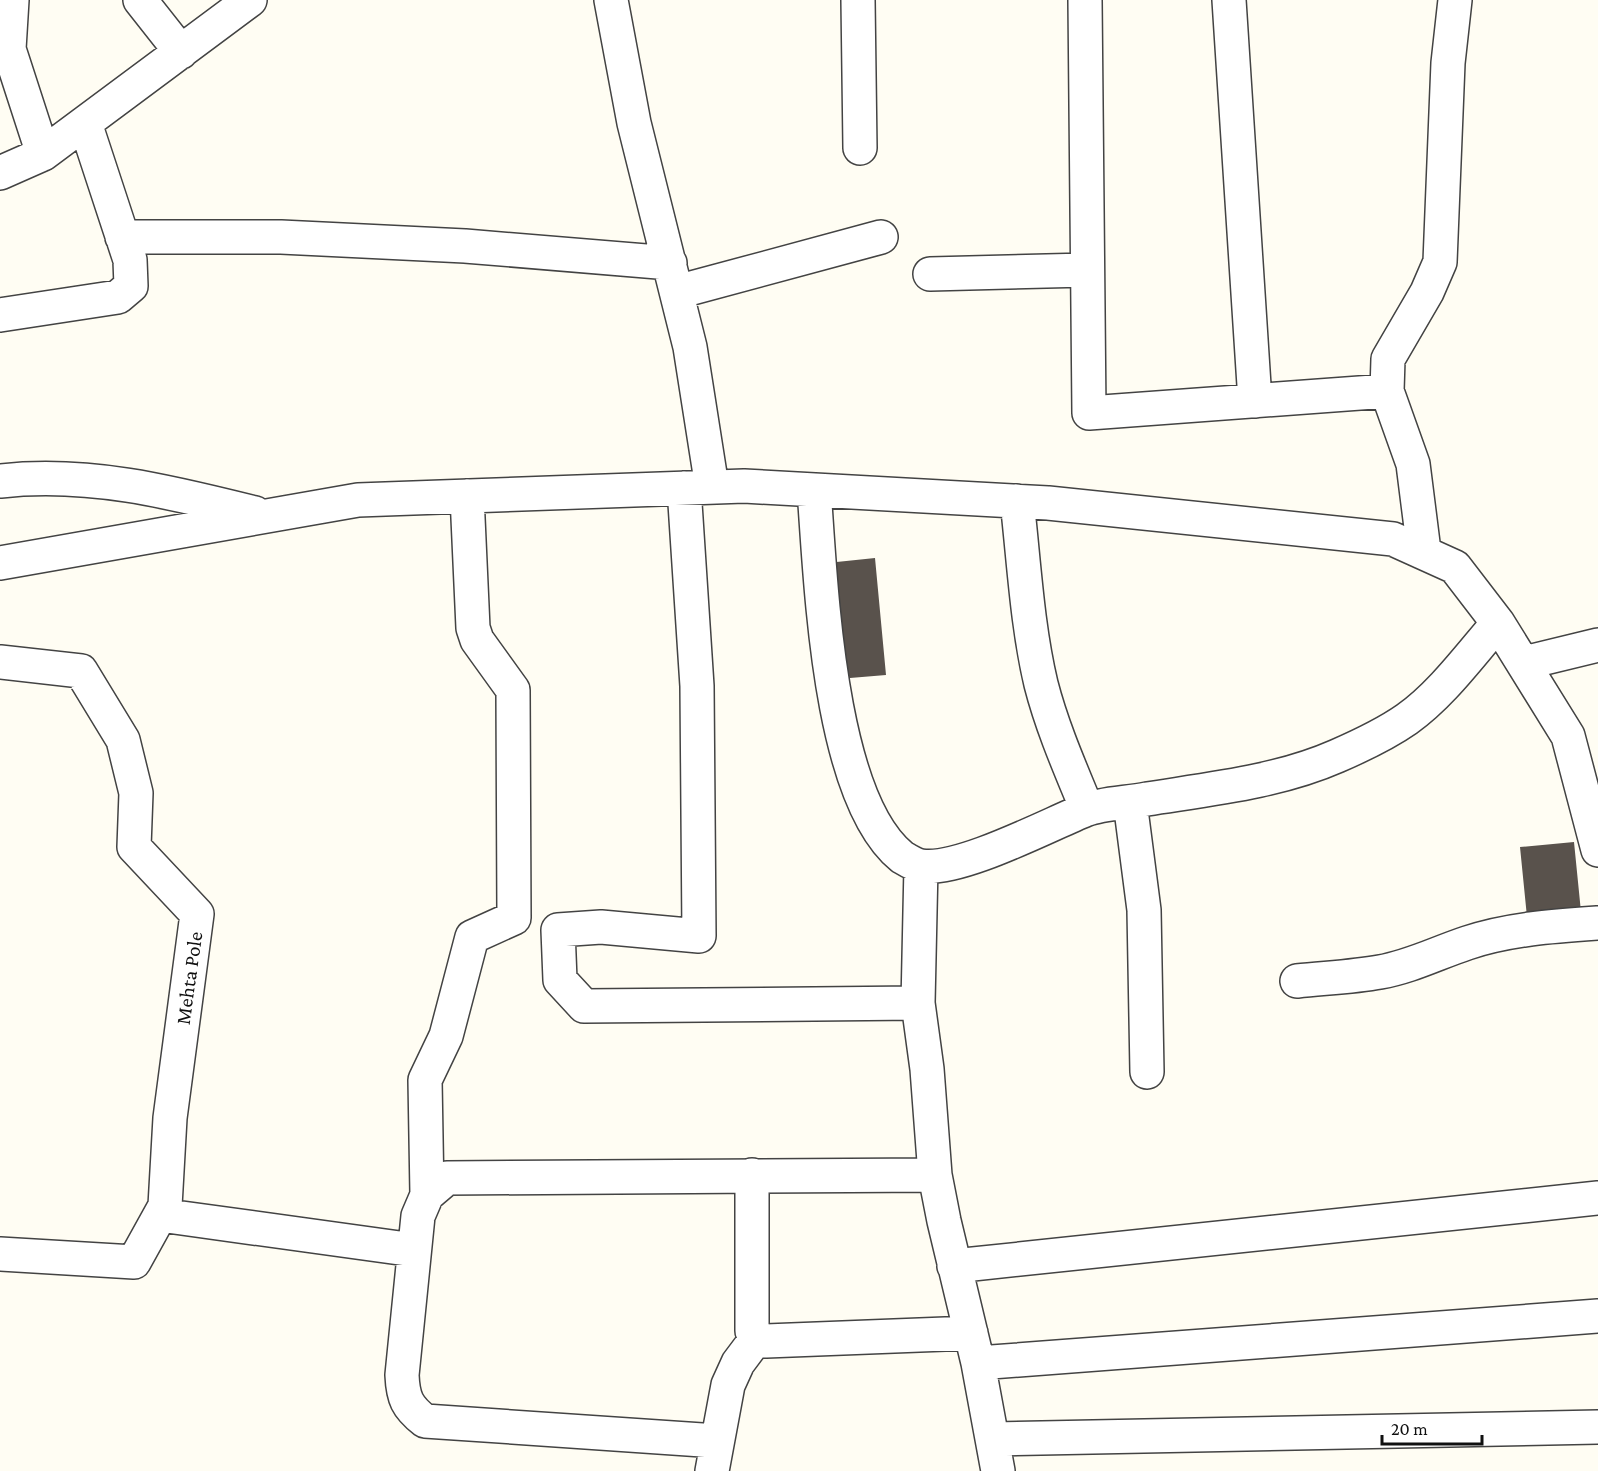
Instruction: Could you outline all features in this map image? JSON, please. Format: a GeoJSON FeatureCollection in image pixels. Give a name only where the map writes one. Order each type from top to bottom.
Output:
{"type":"FeatureCollection","features":[{"type":"Feature","properties":{"kind":"street"},"geometry":{"type":"LineString","coordinates":[[12,0],[9,49],[42,154]]}},
{"type":"Feature","properties":{"kind":"street"},"geometry":{"type":"LineString","coordinates":[[140,0],[181,52]]}},
{"type":"Feature","properties":{"kind":"street"},"geometry":{"type":"LineString","coordinates":[[0,173],[42,154],[250,0]]}},
{"type":"Feature","properties":{"kind":"street"},"geometry":{"type":"LineString","coordinates":[[611,0],[633,123],[690,347],[698,488],[699,936],[601,927],[558,930],[560,980],[584,1006],[918,1003]]}},
{"type":"Feature","properties":{"kind":"street"},"geometry":{"type":"LineString","coordinates":[[858,0],[860,148]]}},
{"type":"Feature","properties":{"kind":"street"},"geometry":{"type":"LineString","coordinates":[[1085,0],[1089,413],[1387,392]]}},
{"type":"Feature","properties":{"kind":"street"},"geometry":{"type":"LineString","coordinates":[[1229,0],[1255,401]]}},
{"type":"Feature","properties":{"kind":"street"},"geometry":{"type":"LineString","coordinates":[[1424,550],[1413,464],[1387,392],[1388,358],[1426,292],[1440,262],[1448,63],[1455,0]]}},
{"type":"Feature","properties":{"kind":"street"},"geometry":{"type":"LineString","coordinates":[[0,315],[118,297],[131,286],[130,260],[85,123]]}},
{"type":"Feature","properties":{"kind":"street"},"geometry":{"type":"LineString","coordinates":[[123,237],[281,237],[454,245],[673,278],[881,237]]}},
{"type":"Feature","properties":{"kind":"street"},"geometry":{"type":"LineString","coordinates":[[930,274],[1088,270]]}},
{"type":"Feature","properties":{"kind":"street"},"geometry":{"type":"LineString","coordinates":[[0,481],[38,476],[150,486],[267,516]]}},
{"type":"Feature","properties":{"kind":"street"},"geometry":{"type":"LineString","coordinates":[[0,563],[358,500],[698,488],[814,490],[1017,501],[1393,539],[1424,550],[1455,567],[1498,623],[1568,736],[1598,850]]}},
{"type":"Feature","properties":{"kind":"street"},"geometry":{"type":"LineString","coordinates":[[814,490],[825,643],[839,716],[858,788],[882,838],[905,859],[921,866],[958,861],[1055,826],[1087,809],[1260,780],[1336,756],[1407,718],[1444,684],[1498,623]]}},
{"type":"Feature","properties":{"kind":"street"},"geometry":{"type":"LineString","coordinates":[[467,496],[472,628],[477,640],[513,690],[514,918],[472,937],[446,1036],[425,1080],[427,1195],[418,1216],[414,1250],[402,1376],[404,1397],[411,1410],[425,1421],[715,1456],[728,1385],[738,1363],[756,1339]]}},
{"type":"Feature","properties":{"kind":"street"},"geometry":{"type":"LineString","coordinates":[[1017,501],[1028,608],[1041,683],[1060,746],[1087,809]]}},
{"type":"Feature","properties":{"kind":"street"},"geometry":{"type":"LineString","coordinates":[[1524,663],[1598,645]]}},
{"type":"Feature","properties":{"kind":"street","name":"Mehta Pole"},"geometry":{"type":"LineString","coordinates":[[0,662],[81,670],[123,740],[136,793],[134,848],[197,914],[170,1118],[165,1206],[134,1262],[0,1254]]}},
{"type":"Feature","properties":{"kind":"street"},"geometry":{"type":"LineString","coordinates":[[1130,802],[1144,910],[1147,1072]]}},
{"type":"Feature","properties":{"kind":"street"},"geometry":{"type":"LineString","coordinates":[[921,866],[918,1003],[927,1069],[935,1174],[954,1266],[975,1348],[998,1471]]}},
{"type":"Feature","properties":{"kind":"street"},"geometry":{"type":"LineString","coordinates":[[1297,981],[1379,972],[1421,961],[1467,943],[1505,933],[1598,923]]}},
{"type":"Feature","properties":{"kind":"street"},"geometry":{"type":"LineString","coordinates":[[427,1195],[447,1178],[935,1174]]}},
{"type":"Feature","properties":{"kind":"street"},"geometry":{"type":"LineString","coordinates":[[752,1175],[752,1331],[756,1339]]}},
{"type":"Feature","properties":{"kind":"street"},"geometry":{"type":"LineString","coordinates":[[954,1266],[1598,1198]]}},
{"type":"Feature","properties":{"kind":"street"},"geometry":{"type":"LineString","coordinates":[[160,1215],[414,1250]]}},
{"type":"Feature","properties":{"kind":"street"},"geometry":{"type":"LineString","coordinates":[[756,1339],[975,1348],[1598,1316]]}},
{"type":"Feature","properties":{"kind":"street"},"geometry":{"type":"LineString","coordinates":[[993,1439],[1598,1427]]}},
{"type":"Feature","properties":{"kind":"building"},"geometry":{"type":"Polygon","coordinates":[[[875,558],[886,675],[838,679],[827,563],[875,558]]]}},
{"type":"Feature","properties":{"kind":"building"},"geometry":{"type":"Polygon","coordinates":[[[1574,842],[1581,912],[1527,917],[1520,847],[1574,842]]]}}]}
